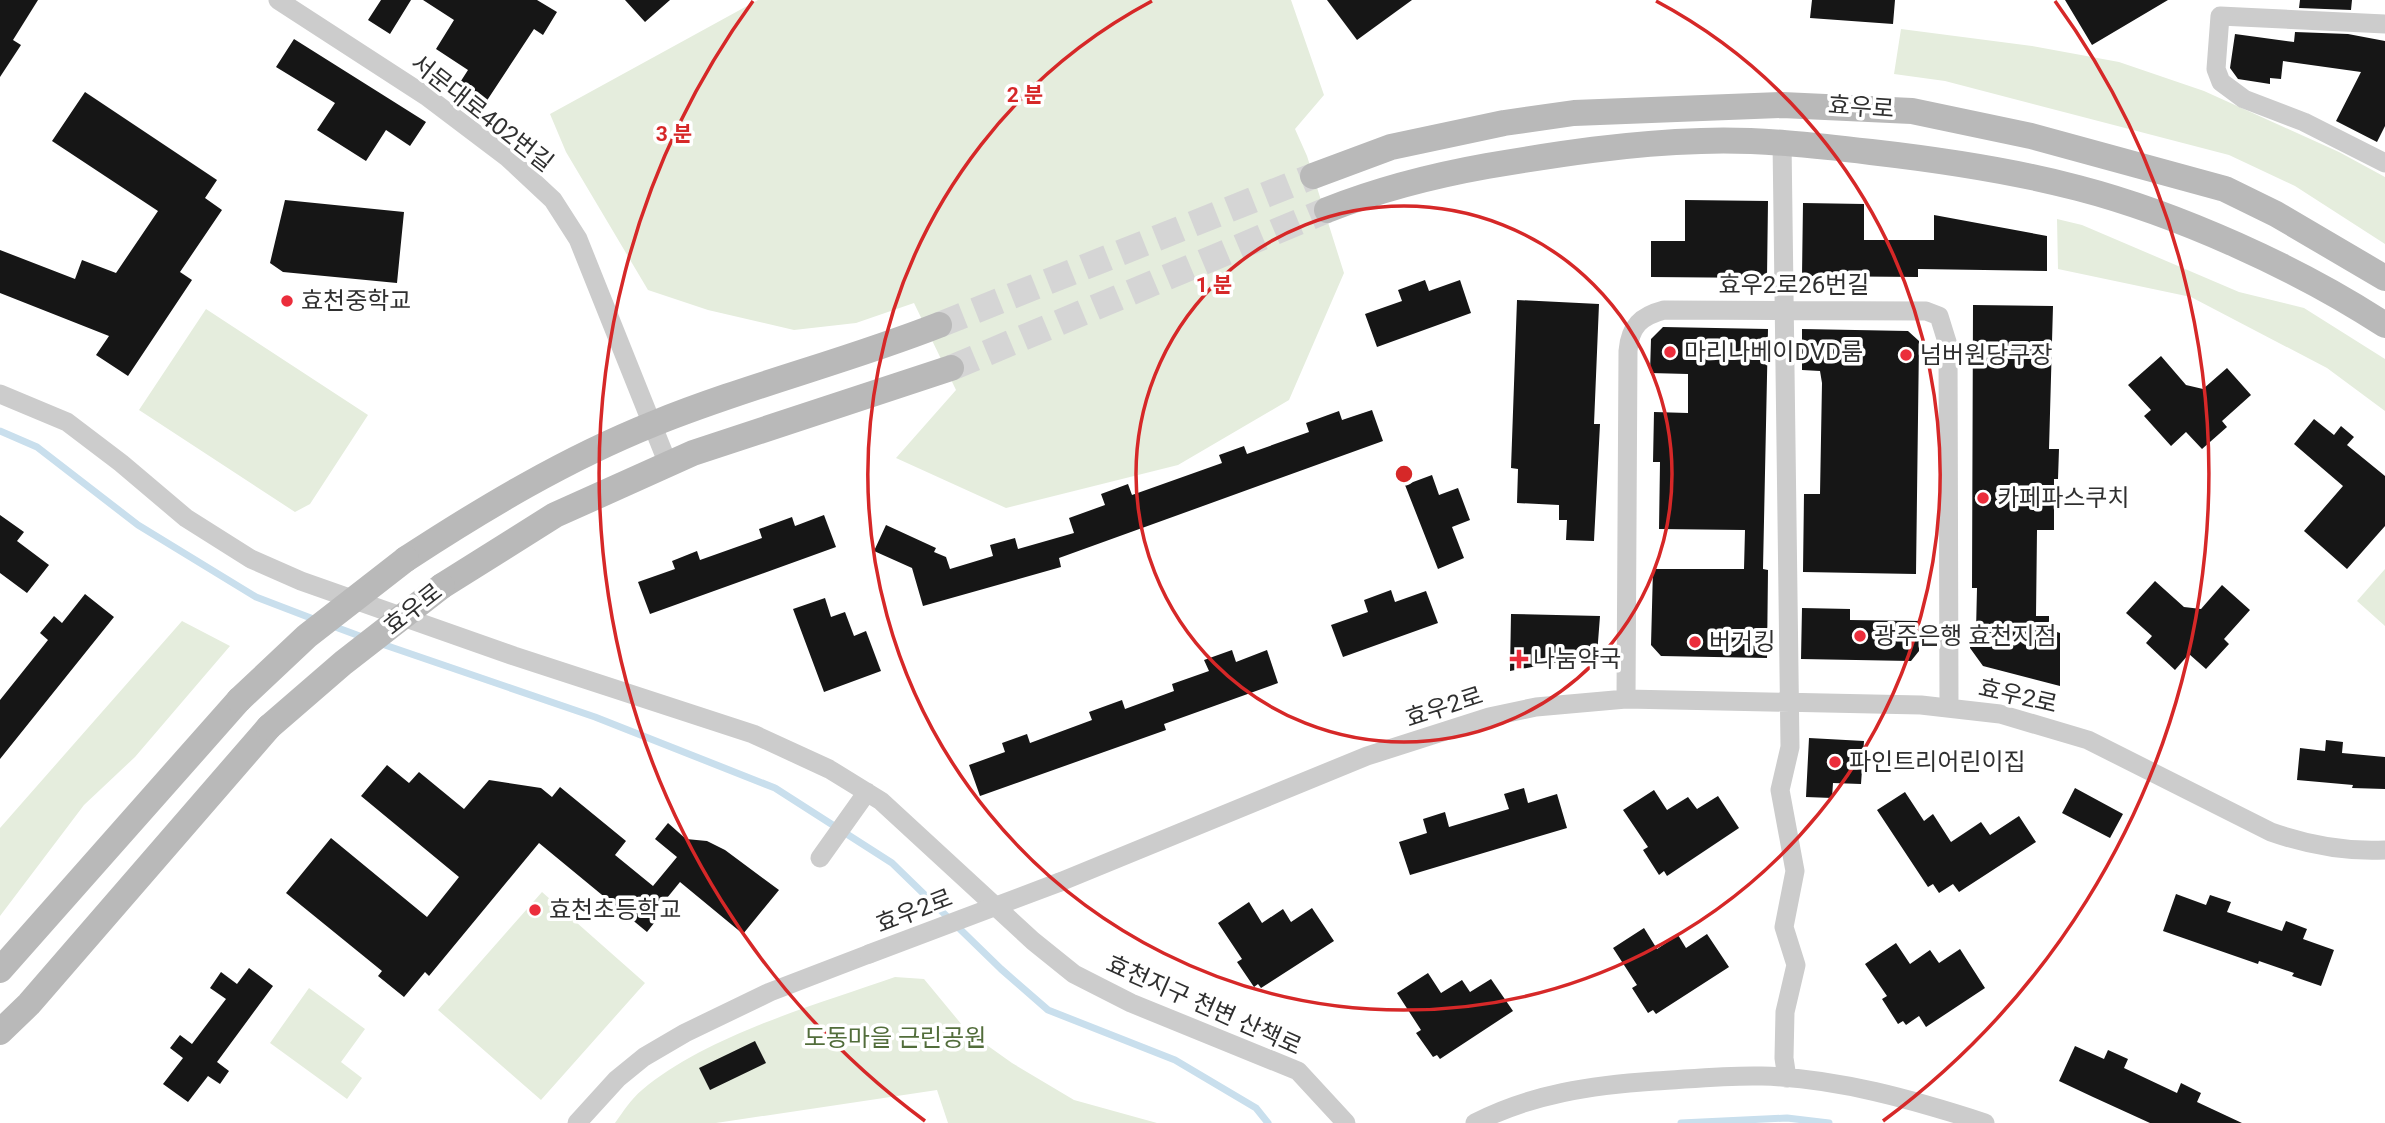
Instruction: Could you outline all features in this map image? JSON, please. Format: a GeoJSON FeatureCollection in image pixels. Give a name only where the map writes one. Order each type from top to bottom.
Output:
{"type":"FeatureCollection","features":[{"type":"Feature","properties":{"kind":"main road","name":"효우로"},"geometry":{"type":"LineString","coordinates":[[1313,176],[1391,147],[1504,123],[1574,113],[1804,104],[1912,111],[2031,136],[2225,189],[2276,214],[2385,278]]}},
{"type":"Feature","properties":{"kind":"main road","name":"효우로"},"geometry":{"type":"LineString","coordinates":[[1327,210],[1407,182],[1529,158],[1631,145],[1700,141],[1782,141],[1921,156],[2080,188],[2187,227],[2299,274],[2385,325]]}},
{"type":"Feature","properties":{"kind":"main road","name":"효우로"},"geometry":{"type":"LineString","coordinates":[[0,970],[219,718],[307,636],[406,559],[520,488],[652,424],[884,347],[939,325]]}},
{"type":"Feature","properties":{"kind":"main road","name":"효우로"},"geometry":{"type":"LineString","coordinates":[[0,1032],[29,1004],[270,727],[342,663],[442,586],[555,515],[692,453],[951,368]]}},
{"type":"Feature","properties":{"kind":"street","name":"서문대로402번길"},"geometry":{"type":"LineString","coordinates":[[278,0],[426,96],[508,158],[553,200],[578,239],[668,464]]}},
{"type":"Feature","properties":{"kind":"street"},"geometry":{"type":"LineString","coordinates":[[2385,24],[2220,16],[2216,69],[2221,82],[2244,99],[2304,122],[2385,163]]}},
{"type":"Feature","properties":{"kind":"street"},"geometry":{"type":"LineString","coordinates":[[1782,141],[1790,747],[1780,790],[1795,880],[1785,910],[1784,927],[1797,965],[1784,1012],[1787,1078]]}},
{"type":"Feature","properties":{"kind":"street","name":"효우2로26번길"},"geometry":{"type":"LineString","coordinates":[[1626,699],[1630,335],[1639,320],[1664,310],[1926,311],[1939,316],[1946,329],[1949,707]]}},
{"type":"Feature","properties":{"kind":"street","name":"효천지구 천변 산책로"},"geometry":{"type":"LineString","coordinates":[[0,394],[67,422],[186,518],[251,559],[300,581],[489,647],[753,734],[829,769],[862,798],[881,801],[1033,941],[1074,974],[1131,1003],[1298,1071],[1346,1123]]}},
{"type":"Feature","properties":{"kind":"street","name":"효우2로"},"geometry":{"type":"LineString","coordinates":[[577,1123],[617,1079],[644,1057],[685,1033],[771,992],[1060,882],[1367,756],[1489,717],[1536,707],[1626,699],[1949,707],[2000,714],[2088,740],[2241,818],[2301,843],[2334,848],[2385,850]]}},
{"type":"Feature","properties":{"kind":"street"},"geometry":{"type":"LineString","coordinates":[[823,853],[862,798]]}},
{"type":"Feature","properties":{"kind":"street"},"geometry":{"type":"LineString","coordinates":[[1475,1123],[1505,1108],[1534,1099],[1613,1084],[1748,1076],[1787,1078],[1889,1095],[1985,1123]]}},
{"type":"Feature","properties":{"kind":"green space"},"geometry":{"type":"Polygon","coordinates":[[[758,0],[1291,0],[1324,95],[1295,129],[1307,156],[1344,273],[1289,400],[1178,465],[1006,508],[896,458],[956,390],[914,303],[856,323],[794,330],[708,310],[648,290],[566,152],[550,114],[758,0]]]}},
{"type":"Feature","properties":{"kind":"green space"},"geometry":{"type":"Polygon","coordinates":[[[1901,29],[2032,46],[2119,62],[2204,91],[2339,152],[2385,177],[2385,244],[2295,186],[2229,155],[1945,81],[1894,74],[1901,29]]]}},
{"type":"Feature","properties":{"kind":"green space"},"geometry":{"type":"Polygon","coordinates":[[[2057,219],[2082,225],[2239,292],[2304,308],[2385,359],[2385,411],[2327,368],[2191,297],[2058,269],[2057,219]]]}},
{"type":"Feature","properties":{"kind":"green space"},"geometry":{"type":"Polygon","coordinates":[[[206,309],[368,415],[310,504],[295,512],[139,410],[206,309]]]}},
{"type":"Feature","properties":{"kind":"green space"},"geometry":{"type":"Polygon","coordinates":[[[2385,569],[2385,626],[2357,601],[2385,569]]]}},
{"type":"Feature","properties":{"kind":"green space"},"geometry":{"type":"Polygon","coordinates":[[[182,621],[230,646],[135,757],[84,805],[0,916],[0,828],[182,621]]]}},
{"type":"Feature","properties":{"kind":"green space"},"geometry":{"type":"Polygon","coordinates":[[[542,892],[645,983],[541,1100],[438,1010],[542,892]]]}},
{"type":"Feature","properties":{"kind":"green space","name":"도동마을 근린공원"},"geometry":{"type":"Polygon","coordinates":[[[895,977],[924,979],[967,1031],[1012,1063],[1074,1100],[1157,1123],[948,1123],[937,1090],[716,1123],[615,1123],[642,1090],[698,1053],[763,1023],[895,977]]]}},
{"type":"Feature","properties":{"kind":"green space"},"geometry":{"type":"Polygon","coordinates":[[[309,988],[365,1029],[341,1062],[362,1078],[347,1099],[270,1043],[309,988]]]}},
{"type":"Feature","properties":{"kind":"building"},"geometry":{"type":"Polygon","coordinates":[[[0,0],[38,0],[13,40],[21,45],[0,77],[0,0]]]}},
{"type":"Feature","properties":{"kind":"building"},"geometry":{"type":"Polygon","coordinates":[[[381,0],[411,0],[390,34],[368,20],[381,0]]]}},
{"type":"Feature","properties":{"kind":"building"},"geometry":{"type":"Polygon","coordinates":[[[423,0],[537,0],[557,12],[543,35],[534,29],[486,102],[459,84],[468,70],[436,49],[454,20],[423,0]]]}},
{"type":"Feature","properties":{"kind":"building"},"geometry":{"type":"Polygon","coordinates":[[[625,0],[670,0],[645,22],[625,0]]]}},
{"type":"Feature","properties":{"kind":"building"},"geometry":{"type":"Polygon","coordinates":[[[1327,0],[1412,0],[1357,40],[1327,0]]]}},
{"type":"Feature","properties":{"kind":"building"},"geometry":{"type":"Polygon","coordinates":[[[1812,0],[1895,0],[1893,24],[1810,18],[1812,0]]]}},
{"type":"Feature","properties":{"kind":"building"},"geometry":{"type":"Polygon","coordinates":[[[2065,0],[2168,0],[2092,45],[2065,0]]]}},
{"type":"Feature","properties":{"kind":"building"},"geometry":{"type":"Polygon","coordinates":[[[2300,0],[2352,0],[2351,10],[2299,8],[2300,0]]]}},
{"type":"Feature","properties":{"kind":"building"},"geometry":{"type":"Polygon","coordinates":[[[2295,32],[2348,34],[2385,41],[2385,126],[2377,142],[2336,121],[2361,72],[2283,61],[2281,79],[2270,78],[2270,84],[2238,79],[2230,68],[2235,34],[2294,42],[2295,32]]]}},
{"type":"Feature","properties":{"kind":"building"},"geometry":{"type":"Polygon","coordinates":[[[294,39],[426,122],[410,146],[386,130],[366,161],[317,130],[335,103],[276,67],[294,39]]]}},
{"type":"Feature","properties":{"kind":"building"},"geometry":{"type":"Polygon","coordinates":[[[85,92],[217,180],[205,198],[222,210],[180,272],[192,280],[128,376],[96,355],[109,336],[0,293],[0,250],[75,279],[82,260],[116,273],[158,211],[52,141],[85,92]]]}},
{"type":"Feature","properties":{"kind":"building"},"geometry":{"type":"Polygon","coordinates":[[[285,200],[404,212],[397,283],[283,272],[270,263],[285,200]]]}},
{"type":"Feature","properties":{"kind":"building"},"geometry":{"type":"Polygon","coordinates":[[[1685,200],[1768,201],[1767,278],[1651,277],[1651,241],[1685,241],[1685,200]]]}},
{"type":"Feature","properties":{"kind":"building"},"geometry":{"type":"Polygon","coordinates":[[[1803,203],[1864,204],[1864,240],[1934,240],[1934,215],[2047,236],[2047,271],[1918,269],[1918,277],[1802,276],[1803,203]]]}},
{"type":"Feature","properties":{"kind":"building"},"geometry":{"type":"Polygon","coordinates":[[[1425,280],[1429,291],[1460,280],[1471,313],[1377,347],[1365,314],[1402,301],[1398,290],[1425,280]]]}},
{"type":"Feature","properties":{"kind":"building"},"geometry":{"type":"Polygon","coordinates":[[[1517,300],[1599,304],[1594,424],[1600,424],[1594,541],[1566,540],[1567,520],[1559,520],[1559,505],[1517,503],[1518,469],[1511,468],[1517,300]]]}},
{"type":"Feature","properties":{"kind":"building"},"geometry":{"type":"Polygon","coordinates":[[[1973,305],[2053,306],[2049,449],[2059,449],[2058,479],[2054,479],[2054,530],[2037,530],[2036,616],[2049,616],[2049,629],[2060,633],[2060,686],[1983,666],[1970,648],[1970,631],[1976,631],[1977,588],[1972,588],[1973,305]]]}},
{"type":"Feature","properties":{"kind":"building"},"geometry":{"type":"Polygon","coordinates":[[[1663,327],[1768,329],[1763,569],[1768,570],[1767,658],[1661,656],[1651,645],[1653,569],[1744,569],[1745,530],[1659,529],[1660,462],[1653,462],[1654,412],[1688,413],[1688,374],[1650,373],[1651,339],[1663,327]]]}},
{"type":"Feature","properties":{"kind":"building"},"geometry":{"type":"Polygon","coordinates":[[[1802,329],[1908,331],[1919,341],[1916,574],[1803,572],[1804,494],[1820,494],[1822,383],[1820,371],[1802,370],[1802,329]]]}},
{"type":"Feature","properties":{"kind":"building"},"geometry":{"type":"Polygon","coordinates":[[[2161,356],[2186,385],[2203,389],[2227,368],[2251,395],[2222,421],[2227,427],[2202,449],[2186,432],[2171,446],[2144,416],[2151,410],[2128,385],[2161,356]]]}},
{"type":"Feature","properties":{"kind":"building"},"geometry":{"type":"Polygon","coordinates":[[[1372,410],[1383,441],[1059,558],[1061,567],[923,606],[912,568],[874,551],[886,525],[936,548],[934,552],[946,557],[950,569],[993,556],[990,545],[1015,538],[1018,549],[1074,533],[1069,518],[1105,505],[1101,494],[1128,484],[1132,495],[1222,463],[1219,455],[1244,446],[1247,454],[1309,432],[1306,423],[1339,411],[1342,420],[1372,410]]]}},
{"type":"Feature","properties":{"kind":"building"},"geometry":{"type":"Polygon","coordinates":[[[2314,419],[2334,435],[2341,426],[2354,437],[2347,445],[2385,476],[2385,526],[2347,569],[2304,531],[2343,486],[2294,444],[2314,419]]]}},
{"type":"Feature","properties":{"kind":"building"},"geometry":{"type":"Polygon","coordinates":[[[1432,475],[1439,495],[1458,488],[1470,520],[1452,527],[1464,558],[1438,569],[1405,485],[1432,475]]]}},
{"type":"Feature","properties":{"kind":"building"},"geometry":{"type":"Polygon","coordinates":[[[0,515],[24,532],[17,541],[49,565],[27,593],[0,573],[0,515]]]}},
{"type":"Feature","properties":{"kind":"building"},"geometry":{"type":"Polygon","coordinates":[[[824,515],[836,547],[650,614],[638,582],[675,569],[672,561],[697,551],[700,560],[762,538],[759,529],[792,517],[795,526],[824,515]]]}},
{"type":"Feature","properties":{"kind":"building"},"geometry":{"type":"Polygon","coordinates":[[[2155,581],[2184,607],[2201,609],[2222,585],[2250,610],[2224,639],[2229,644],[2206,669],[2189,654],[2175,670],[2146,643],[2152,636],[2126,613],[2155,581]]]}},
{"type":"Feature","properties":{"kind":"building"},"geometry":{"type":"Polygon","coordinates":[[[1391,590],[1395,602],[1426,591],[1438,623],[1343,657],[1331,625],[1368,612],[1364,600],[1391,590]]]}},
{"type":"Feature","properties":{"kind":"building"},"geometry":{"type":"Polygon","coordinates":[[[85,594],[114,617],[0,759],[0,700],[48,640],[40,633],[54,616],[62,623],[85,594]]]}},
{"type":"Feature","properties":{"kind":"building"},"geometry":{"type":"Polygon","coordinates":[[[825,598],[831,617],[845,612],[854,636],[866,631],[881,671],[824,692],[793,609],[825,598]]]}},
{"type":"Feature","properties":{"kind":"building","name":"광주은행 효천지점"},"geometry":{"type":"Polygon","coordinates":[[[1802,608],[1850,609],[1850,620],[1919,621],[1919,651],[1911,661],[1801,659],[1802,608]]]}},
{"type":"Feature","properties":{"kind":"building"},"geometry":{"type":"Polygon","coordinates":[[[1511,614],[1600,616],[1597,655],[1510,671],[1511,614]]]}},
{"type":"Feature","properties":{"kind":"building"},"geometry":{"type":"Polygon","coordinates":[[[1232,650],[1236,662],[1267,650],[1278,683],[1164,724],[1166,730],[980,796],[969,765],[1005,752],[1002,743],[1027,734],[1030,743],[1092,720],[1089,712],[1122,700],[1125,709],[1174,691],[1172,684],[1209,671],[1204,660],[1232,650]]]}},
{"type":"Feature","properties":{"kind":"building","name":"파인트리어린이집"},"geometry":{"type":"Polygon","coordinates":[[[1809,738],[1864,741],[1861,784],[1833,783],[1832,798],[1806,797],[1809,738]]]}},
{"type":"Feature","properties":{"kind":"building"},"geometry":{"type":"Polygon","coordinates":[[[2326,740],[2343,742],[2342,753],[2385,757],[2385,789],[2352,788],[2353,785],[2297,780],[2300,748],[2325,751],[2326,740]]]}},
{"type":"Feature","properties":{"kind":"building"},"geometry":{"type":"Polygon","coordinates":[[[387,765],[409,783],[419,772],[464,809],[489,780],[541,788],[552,797],[560,787],[626,841],[615,855],[653,886],[677,857],[655,839],[668,823],[686,839],[707,841],[725,850],[779,890],[743,934],[680,882],[654,914],[658,918],[647,932],[539,843],[429,976],[425,972],[404,997],[378,976],[382,971],[286,893],[331,838],[427,917],[459,877],[361,796],[387,765]]]}},
{"type":"Feature","properties":{"kind":"building"},"geometry":{"type":"Polygon","coordinates":[[[1524,788],[1528,803],[1557,794],[1567,828],[1410,875],[1399,842],[1427,833],[1423,819],[1445,812],[1449,827],[1509,809],[1504,794],[1524,788]]]}},
{"type":"Feature","properties":{"kind":"building"},"geometry":{"type":"Polygon","coordinates":[[[2075,788],[2123,814],[2110,838],[2062,813],[2075,788]]]}},
{"type":"Feature","properties":{"kind":"building"},"geometry":{"type":"Polygon","coordinates":[[[1654,790],[1667,810],[1688,797],[1697,809],[1718,796],[1739,828],[1667,876],[1664,871],[1659,875],[1643,850],[1648,847],[1623,810],[1654,790]]]}},
{"type":"Feature","properties":{"kind":"building"},"geometry":{"type":"Polygon","coordinates":[[[1905,792],[1924,821],[1933,814],[1951,842],[1981,822],[1990,835],[2019,816],[2036,842],[1959,892],[1953,884],[1939,893],[1933,884],[1928,887],[1877,810],[1905,792]]]}},
{"type":"Feature","properties":{"kind":"building"},"geometry":{"type":"Polygon","coordinates":[[[2176,894],[2206,905],[2210,895],[2231,902],[2227,912],[2282,931],[2286,921],[2307,929],[2303,939],[2334,950],[2321,986],[2292,976],[2294,973],[2259,961],[2258,964],[2163,931],[2176,894]]]}},
{"type":"Feature","properties":{"kind":"building"},"geometry":{"type":"Polygon","coordinates":[[[1249,902],[1262,923],[1283,909],[1291,922],[1312,908],[1334,941],[1261,988],[1258,984],[1254,987],[1237,962],[1242,959],[1218,923],[1249,902]]]}},
{"type":"Feature","properties":{"kind":"building"},"geometry":{"type":"Polygon","coordinates":[[[1644,928],[1657,949],[1678,935],[1686,948],[1707,934],[1729,967],[1656,1014],[1653,1010],[1648,1013],[1632,988],[1637,985],[1613,948],[1644,928]]]}},
{"type":"Feature","properties":{"kind":"building"},"geometry":{"type":"Polygon","coordinates":[[[1896,943],[1910,964],[1930,950],[1939,963],[1960,949],[1985,988],[1926,1027],[1919,1016],[1906,1025],[1903,1021],[1898,1024],[1882,999],[1887,996],[1865,964],[1896,943]]]}},
{"type":"Feature","properties":{"kind":"building"},"geometry":{"type":"Polygon","coordinates":[[[249,968],[273,986],[217,1062],[229,1071],[220,1084],[208,1076],[188,1102],[163,1084],[183,1058],[170,1048],[180,1035],[192,1044],[226,999],[210,988],[221,972],[237,984],[249,968]]]}},
{"type":"Feature","properties":{"kind":"building"},"geometry":{"type":"Polygon","coordinates":[[[1428,973],[1441,993],[1462,980],[1470,992],[1491,979],[1513,1011],[1440,1059],[1437,1055],[1433,1057],[1416,1033],[1421,1030],[1397,993],[1428,973]]]}},
{"type":"Feature","properties":{"kind":"building"},"geometry":{"type":"Polygon","coordinates":[[[755,1041],[766,1063],[710,1090],[699,1068],[755,1041]]]}},
{"type":"Feature","properties":{"kind":"building"},"geometry":{"type":"Polygon","coordinates":[[[2075,1046],[2104,1059],[2108,1050],[2128,1059],[2124,1068],[2177,1093],[2181,1083],[2201,1093],[2197,1102],[2242,1123],[2150,1123],[2093,1097],[2059,1081],[2075,1046]]]}},
{"type":"Feature","properties":{"kind":"waterway"},"geometry":{"type":"LineString","coordinates":[[0,431],[37,447],[138,525],[256,597],[316,620]]}},
{"type":"Feature","properties":{"kind":"waterway"},"geometry":{"type":"LineString","coordinates":[[330,625],[365,638]]}},
{"type":"Feature","properties":{"kind":"waterway"},"geometry":{"type":"LineString","coordinates":[[379,643],[595,717],[775,788],[892,863],[1001,969],[1048,1010],[1175,1060],[1256,1108],[1268,1123]]}},
{"type":"Feature","properties":{"kind":"waterway"},"geometry":{"type":"LineString","coordinates":[[1681,1123],[1787,1118],[1829,1123]]}},
{"type":"Feature","properties":{"kind":"tunnel"},"geometry":{"type":"LineString","coordinates":[[939,325],[1313,176]]}},
{"type":"Feature","properties":{"kind":"tunnel"},"geometry":{"type":"LineString","coordinates":[[951,368],[1327,210]]}},
{"type":"Feature","properties":{"kind":"place","name":"효천중학교"},"geometry":{"type":"Point","coordinates":[287,301]}},
{"type":"Feature","properties":{"kind":"place","name":"마리나베이DVD룸"},"geometry":{"type":"Point","coordinates":[1670,352]}},
{"type":"Feature","properties":{"kind":"place","name":"넘버원당구장"},"geometry":{"type":"Point","coordinates":[1906,355]}},
{"type":"Feature","properties":{"kind":"place","name":"카페파스쿠치"},"geometry":{"type":"Point","coordinates":[1983,498]}},
{"type":"Feature","properties":{"kind":"place","name":"광주은행 효천지점"},"geometry":{"type":"Point","coordinates":[1860,636]}},
{"type":"Feature","properties":{"kind":"place","name":"버거킹"},"geometry":{"type":"Point","coordinates":[1695,642]}},
{"type":"Feature","properties":{"kind":"place","name":"나눔약국"},"geometry":{"type":"Point","coordinates":[1519,659]}},
{"type":"Feature","properties":{"kind":"place","name":"파인트리어린이집"},"geometry":{"type":"Point","coordinates":[1835,762]}},
{"type":"Feature","properties":{"kind":"place","name":"효천초등학교"},"geometry":{"type":"Point","coordinates":[535,910]}}]}
